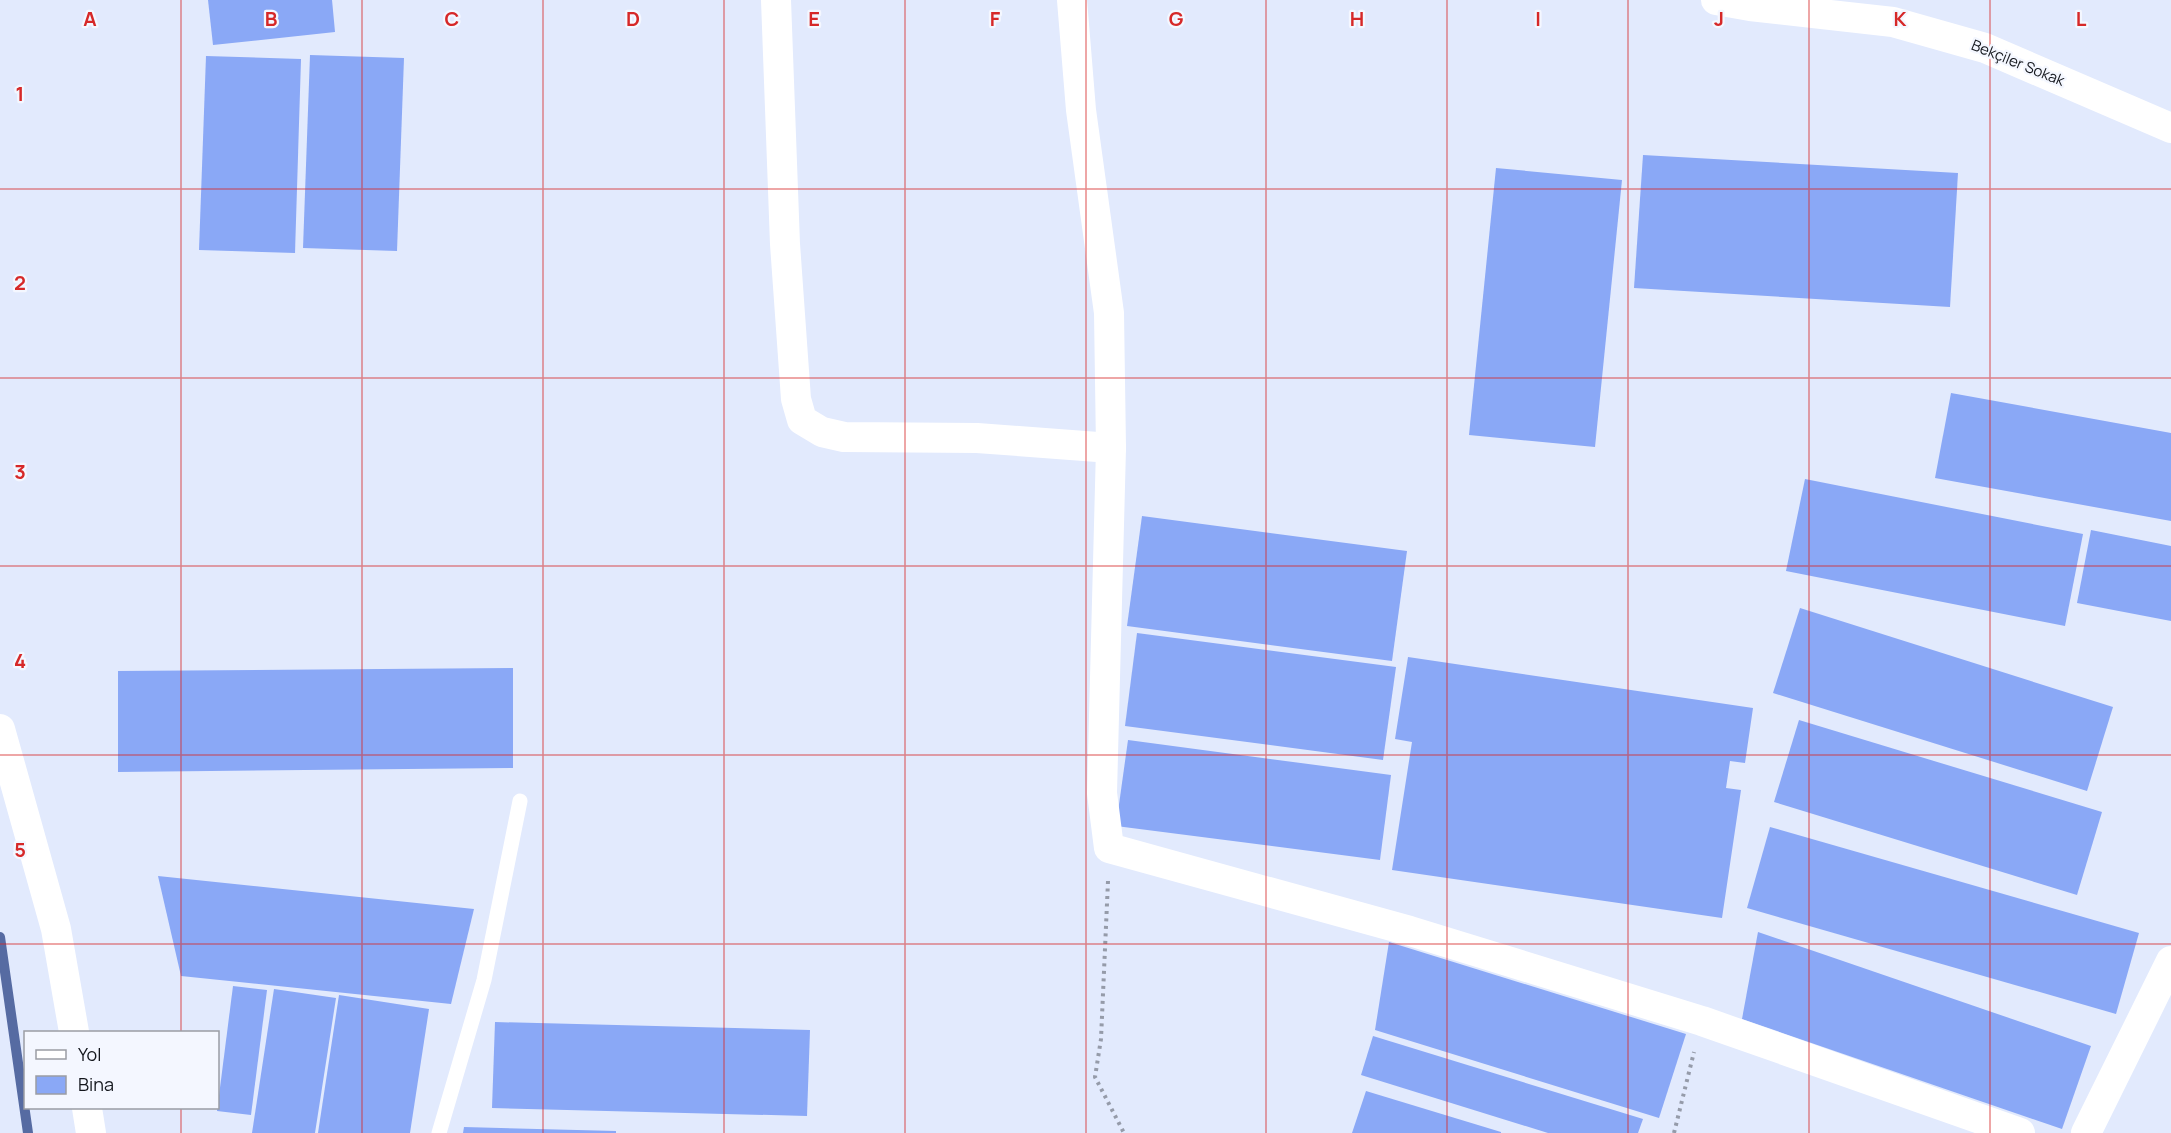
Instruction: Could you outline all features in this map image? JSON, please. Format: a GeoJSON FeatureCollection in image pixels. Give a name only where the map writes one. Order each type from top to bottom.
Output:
{"type":"FeatureCollection","features":[{"type":"Feature","properties":{"kind":"street"},"geometry":{"type":"LineString","coordinates":[[776,0],[785,244],[796,399],[802,420],[822,432],[844,437],[977,438],[1111,448]]}},
{"type":"Feature","properties":{"kind":"street"},"geometry":{"type":"LineString","coordinates":[[1072,0],[1081,110],[1109,313],[1111,448],[1102,793],[1109,848],[1410,931],[1702,1022],[2020,1133]]}},
{"type":"Feature","properties":{"kind":"street","name":"Bekçiler Sokak"},"geometry":{"type":"LineString","coordinates":[[1716,0],[1893,22],[1973,45],[2171,128]]}},
{"type":"Feature","properties":{"kind":"street"},"geometry":{"type":"LineString","coordinates":[[0,729],[56,929],[74,1031]]}},
{"type":"Feature","properties":{"kind":"street"},"geometry":{"type":"LineString","coordinates":[[2086,1133],[2171,961]]}},
{"type":"Feature","properties":{"kind":"street"},"geometry":{"type":"LineString","coordinates":[[87,1109],[91,1133]]}},
{"type":"Feature","properties":{"kind":"lane"},"geometry":{"type":"LineString","coordinates":[[440,1133],[484,980],[520,801]]}},
{"type":"Feature","properties":{"kind":"path"},"geometry":{"type":"LineString","coordinates":[[1109,848],[1101,1039],[1095,1077],[1124,1133]]}},
{"type":"Feature","properties":{"kind":"path"},"geometry":{"type":"LineString","coordinates":[[1674,1133],[1702,1022]]}},
{"type":"Feature","properties":{"kind":"building"},"geometry":{"type":"Polygon","coordinates":[[[208,0],[332,0],[335,32],[213,45],[208,0]]]}},
{"type":"Feature","properties":{"kind":"building"},"geometry":{"type":"Polygon","coordinates":[[[310,55],[404,58],[397,251],[303,248],[310,55]]]}},
{"type":"Feature","properties":{"kind":"building"},"geometry":{"type":"Polygon","coordinates":[[[206,56],[301,59],[295,253],[199,250],[206,56]]]}},
{"type":"Feature","properties":{"kind":"building"},"geometry":{"type":"Polygon","coordinates":[[[1643,155],[1958,173],[1950,307],[1634,288],[1643,155]]]}},
{"type":"Feature","properties":{"kind":"building"},"geometry":{"type":"Polygon","coordinates":[[[1496,168],[1622,180],[1595,447],[1469,435],[1496,168]]]}},
{"type":"Feature","properties":{"kind":"building"},"geometry":{"type":"Polygon","coordinates":[[[1951,393],[2171,433],[2171,521],[1935,478],[1951,393]]]}},
{"type":"Feature","properties":{"kind":"building"},"geometry":{"type":"Polygon","coordinates":[[[1805,479],[2083,534],[2065,626],[1786,571],[1805,479]]]}},
{"type":"Feature","properties":{"kind":"building"},"geometry":{"type":"Polygon","coordinates":[[[1142,516],[1407,551],[1392,661],[1127,626],[1142,516]]]}},
{"type":"Feature","properties":{"kind":"building"},"geometry":{"type":"Polygon","coordinates":[[[2091,530],[2171,546],[2171,621],[2077,603],[2091,530]]]}},
{"type":"Feature","properties":{"kind":"building"},"geometry":{"type":"Polygon","coordinates":[[[1800,608],[2113,707],[2087,791],[1773,693],[1800,608]]]}},
{"type":"Feature","properties":{"kind":"building"},"geometry":{"type":"Polygon","coordinates":[[[1137,633],[1396,667],[1383,760],[1125,726],[1137,633]]]}},
{"type":"Feature","properties":{"kind":"building"},"geometry":{"type":"Polygon","coordinates":[[[1408,657],[1753,708],[1745,763],[1730,761],[1726,788],[1741,790],[1722,918],[1392,870],[1412,742],[1395,739],[1408,657]]]}},
{"type":"Feature","properties":{"kind":"building"},"geometry":{"type":"Polygon","coordinates":[[[513,668],[513,768],[118,772],[118,671],[513,668]]]}},
{"type":"Feature","properties":{"kind":"building"},"geometry":{"type":"Polygon","coordinates":[[[1799,720],[2102,812],[2077,895],[1774,802],[1799,720]]]}},
{"type":"Feature","properties":{"kind":"building"},"geometry":{"type":"Polygon","coordinates":[[[1128,740],[1391,775],[1380,860],[1116,826],[1128,740]]]}},
{"type":"Feature","properties":{"kind":"building"},"geometry":{"type":"Polygon","coordinates":[[[1770,827],[2139,933],[2116,1014],[1747,908],[1770,827]]]}},
{"type":"Feature","properties":{"kind":"building"},"geometry":{"type":"Polygon","coordinates":[[[158,876],[474,909],[451,1004],[181,976],[158,876]]]}},
{"type":"Feature","properties":{"kind":"building"},"geometry":{"type":"Polygon","coordinates":[[[1758,932],[2091,1046],[2062,1129],[1742,1019],[1758,932]]]}},
{"type":"Feature","properties":{"kind":"building"},"geometry":{"type":"Polygon","coordinates":[[[1389,942],[1686,1034],[1659,1118],[1375,1030],[1389,942]]]}},
{"type":"Feature","properties":{"kind":"building"},"geometry":{"type":"Polygon","coordinates":[[[233,986],[267,990],[251,1115],[217,1111],[233,986]]]}},
{"type":"Feature","properties":{"kind":"building"},"geometry":{"type":"Polygon","coordinates":[[[274,989],[336,998],[315,1133],[252,1133],[274,989]]]}},
{"type":"Feature","properties":{"kind":"building"},"geometry":{"type":"Polygon","coordinates":[[[339,995],[429,1009],[410,1133],[318,1133],[339,995]]]}},
{"type":"Feature","properties":{"kind":"building"},"geometry":{"type":"Polygon","coordinates":[[[495,1022],[810,1030],[807,1116],[492,1108],[495,1022]]]}},
{"type":"Feature","properties":{"kind":"building"},"geometry":{"type":"Polygon","coordinates":[[[1373,1036],[1643,1119],[1638,1133],[1548,1133],[1361,1075],[1373,1036]]]}},
{"type":"Feature","properties":{"kind":"building"},"geometry":{"type":"Polygon","coordinates":[[[1366,1091],[1501,1132],[1501,1133],[1352,1133],[1366,1091]]]}},
{"type":"Feature","properties":{"kind":"building"},"geometry":{"type":"Polygon","coordinates":[[[464,1127],[616,1131],[616,1133],[463,1133],[464,1127]]]}},
{"type":"Feature","properties":{"kind":"waterway"},"geometry":{"type":"LineString","coordinates":[[0,937],[24,1105]]}},
{"type":"Feature","properties":{"kind":"waterway"},"geometry":{"type":"LineString","coordinates":[[25,1109],[28,1133]]}}]}
